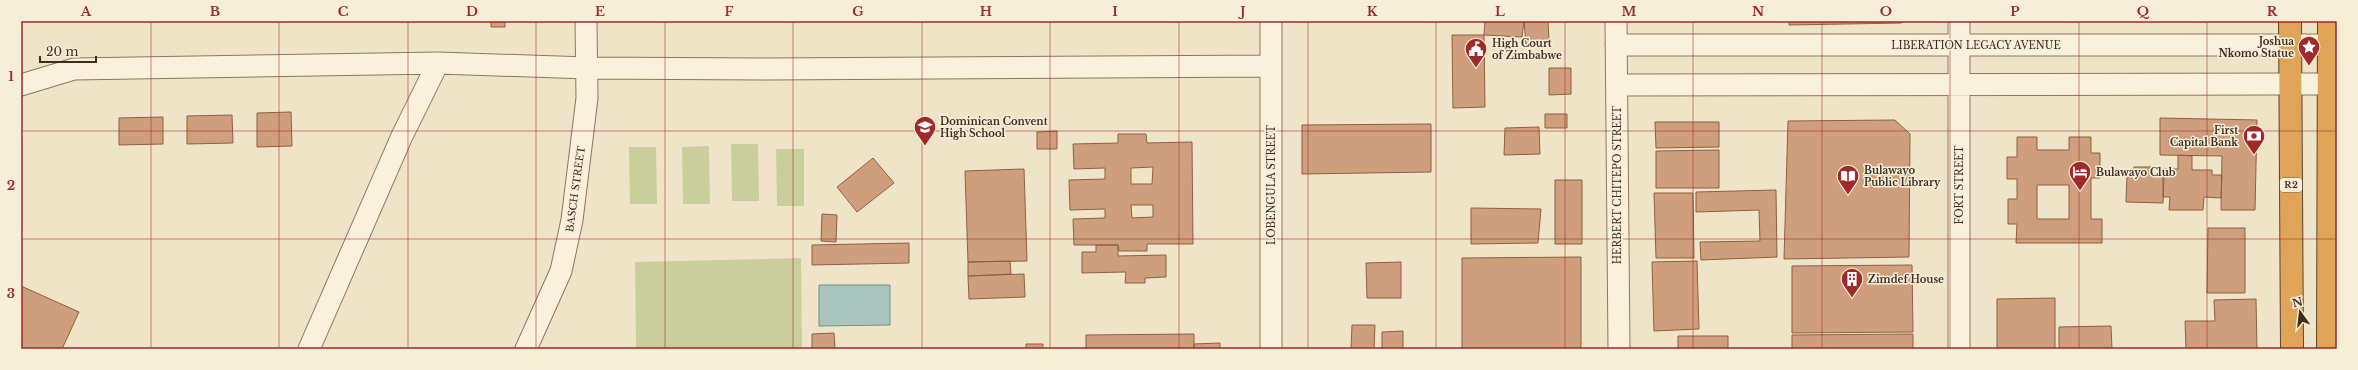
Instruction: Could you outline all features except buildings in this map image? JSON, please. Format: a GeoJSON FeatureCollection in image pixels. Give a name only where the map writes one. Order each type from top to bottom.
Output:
{"type":"FeatureCollection","features":[{"type":"Feature","properties":{"kind":"highway","name":"R2"},"geometry":{"type":"LineString","coordinates":[[2290,21],[2292,349]]}},
{"type":"Feature","properties":{"kind":"highway"},"geometry":{"type":"LineString","coordinates":[[2328,349],[2333,84],[2333,45],[2329,21]]}},
{"type":"Feature","properties":{"kind":"street","name":"BASCH STREET"},"geometry":{"type":"LineString","coordinates":[[526,349],[561,271],[572,220],[587,98],[586,21]]}},
{"type":"Feature","properties":{"kind":"street","name":"LOBENGULA STREET"},"geometry":{"type":"LineString","coordinates":[[1271,21],[1271,349]]}},
{"type":"Feature","properties":{"kind":"street","name":"HERBERT CHITEPO STREET"},"geometry":{"type":"LineString","coordinates":[[1616,21],[1619,349]]}},
{"type":"Feature","properties":{"kind":"street","name":"FORT STREET"},"geometry":{"type":"LineString","coordinates":[[1959,21],[1959,349]]}},
{"type":"Feature","properties":{"kind":"street","name":"LIBERATION LEGACY AVENUE"},"geometry":{"type":"LineString","coordinates":[[1616,45],[2333,45]]}},
{"type":"Feature","properties":{"kind":"street"},"geometry":{"type":"LineString","coordinates":[[309,349],[402,136],[438,63]]}},
{"type":"Feature","properties":{"kind":"street"},"geometry":{"type":"LineString","coordinates":[[21,85],[74,69],[438,63],[586,68],[784,69],[1271,66]]}},
{"type":"Feature","properties":{"kind":"street"},"geometry":{"type":"LineString","coordinates":[[1617,85],[2333,84]]}},
{"type":"Feature","properties":{"kind":"green space"},"geometry":{"type":"Polygon","coordinates":[[[731,144],[758,144],[759,201],[732,201],[731,144]]]}},
{"type":"Feature","properties":{"kind":"green space"},"geometry":{"type":"Polygon","coordinates":[[[709,146],[710,204],[683,204],[682,147],[709,146]]]}},
{"type":"Feature","properties":{"kind":"green space"},"geometry":{"type":"Polygon","coordinates":[[[629,147],[656,147],[657,204],[630,204],[629,147]]]}},
{"type":"Feature","properties":{"kind":"green space"},"geometry":{"type":"Polygon","coordinates":[[[776,149],[804,149],[804,206],[777,206],[776,149]]]}},
{"type":"Feature","properties":{"kind":"green space"},"geometry":{"type":"Polygon","coordinates":[[[801,258],[802,349],[636,349],[635,262],[801,258]]]}},
{"type":"Feature","properties":{"kind":"water"},"geometry":{"type":"Polygon","coordinates":[[[819,285],[890,285],[890,325],[819,326],[819,285]]]}},
{"type":"Feature","properties":{"kind":"place","name":"Joshua Nkomo Statue"},"geometry":{"type":"Point","coordinates":[2309,66]}},
{"type":"Feature","properties":{"kind":"place","name":"High Court of Zimbabwe"},"geometry":{"type":"Point","coordinates":[1476,68]}},
{"type":"Feature","properties":{"kind":"place","name":"Dominican Convent High School"},"geometry":{"type":"Point","coordinates":[925,146]}},
{"type":"Feature","properties":{"kind":"place","name":"First Capital Bank"},"geometry":{"type":"Point","coordinates":[2254,156]}},
{"type":"Feature","properties":{"kind":"place","name":"Bulawayo Club"},"geometry":{"type":"Point","coordinates":[2080,192]}},
{"type":"Feature","properties":{"kind":"place","name":"Bulawayo Public Library"},"geometry":{"type":"Point","coordinates":[1848,196]}},
{"type":"Feature","properties":{"kind":"place","name":"Zimdef House"},"geometry":{"type":"Point","coordinates":[1852,298]}}]}
